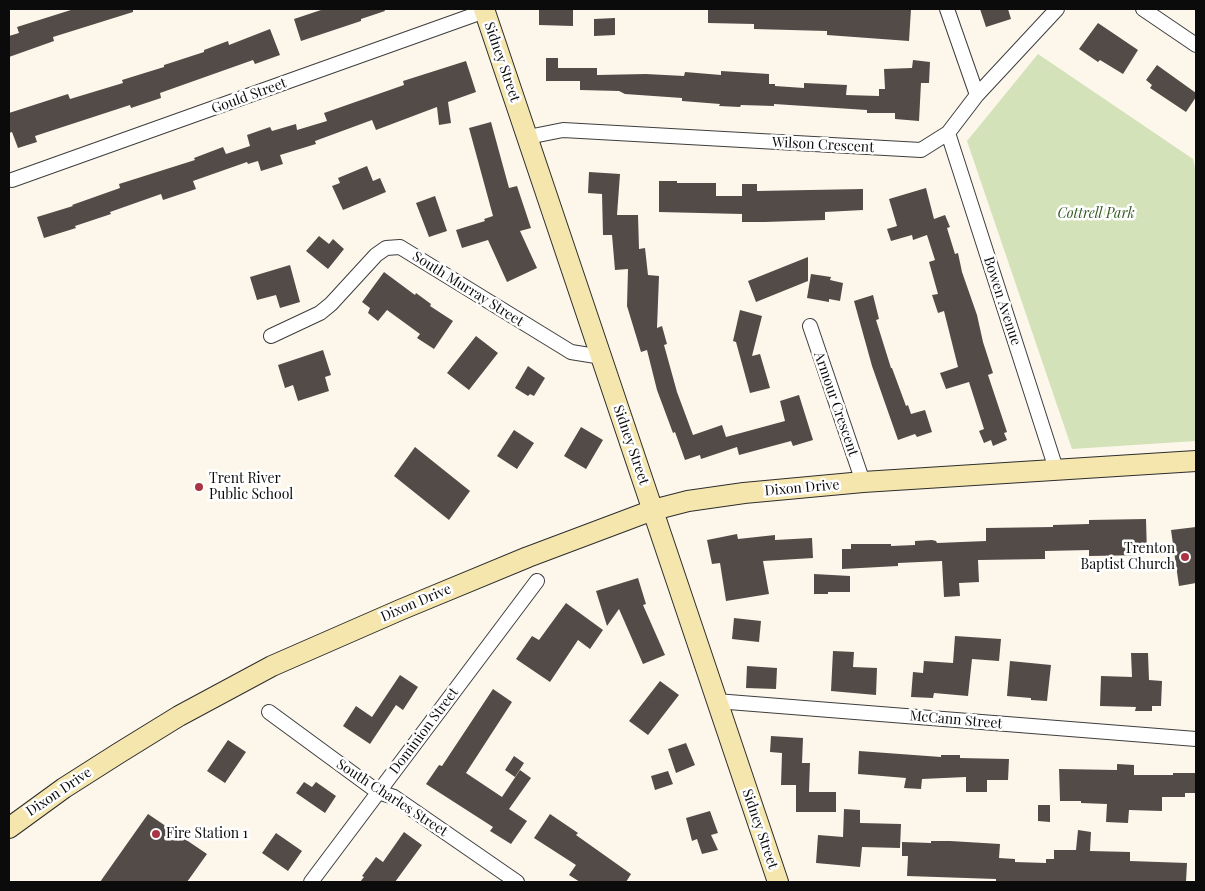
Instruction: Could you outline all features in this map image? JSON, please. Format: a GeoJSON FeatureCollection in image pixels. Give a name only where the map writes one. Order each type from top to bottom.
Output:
{"type":"FeatureCollection","features":[{"type":"Feature","properties":{"kind":"main road","name":"Sidney Street"},"geometry":{"type":"LineString","coordinates":[[484,10],[778,882]]}},
{"type":"Feature","properties":{"kind":"main road","name":"Dixon Drive"},"geometry":{"type":"LineString","coordinates":[[9,828],[64,788],[119,753],[187,712],[272,666],[528,557],[653,510],[688,500],[863,482],[1196,461]]}},
{"type":"Feature","properties":{"kind":"street"},"geometry":{"type":"LineString","coordinates":[[947,9],[977,96]]}},
{"type":"Feature","properties":{"kind":"street","name":"Wilson Crescent"},"geometry":{"type":"LineString","coordinates":[[528,137],[563,130],[922,150],[948,133],[977,96],[1057,9]]}},
{"type":"Feature","properties":{"kind":"street"},"geometry":{"type":"LineString","coordinates":[[1143,9],[1196,45]]}},
{"type":"Feature","properties":{"kind":"street","name":"Gould Street"},"geometry":{"type":"LineString","coordinates":[[12,180],[484,10]]}},
{"type":"Feature","properties":{"kind":"street","name":"Bowen Avenue"},"geometry":{"type":"LineString","coordinates":[[948,133],[1056,469]]}},
{"type":"Feature","properties":{"kind":"street","name":"South Murray Street"},"geometry":{"type":"LineString","coordinates":[[271,336],[320,313],[331,304],[376,254],[386,248],[400,247],[571,352],[602,357]]}},
{"type":"Feature","properties":{"kind":"street","name":"Armour Crescent"},"geometry":{"type":"LineString","coordinates":[[810,326],[863,482]]}},
{"type":"Feature","properties":{"kind":"street","name":"Dominion Street"},"geometry":{"type":"LineString","coordinates":[[311,882],[537,581]]}},
{"type":"Feature","properties":{"kind":"street","name":"McCann Street"},"geometry":{"type":"LineString","coordinates":[[716,701],[1196,739]]}},
{"type":"Feature","properties":{"kind":"street","name":"South Charles Street"},"geometry":{"type":"LineString","coordinates":[[269,712],[378,792],[394,796],[517,882]]}},
{"type":"Feature","properties":{"kind":"green space","name":"Cottrell Park"},"geometry":{"type":"Polygon","coordinates":[[[1038,54],[1193,159],[1196,173],[1196,441],[1072,449],[967,141],[1038,54]]]}},
{"type":"Feature","properties":{"kind":"building"},"geometry":{"type":"Polygon","coordinates":[[[74,9],[133,9],[133,12],[53,37],[54,41],[9,57],[9,36],[19,33],[17,27],[74,9]]]}},
{"type":"Feature","properties":{"kind":"building"},"geometry":{"type":"Polygon","coordinates":[[[324,9],[384,9],[385,11],[301,41],[294,19],[324,9]]]}},
{"type":"Feature","properties":{"kind":"building"},"geometry":{"type":"Polygon","coordinates":[[[539,9],[573,9],[573,26],[539,25],[539,9]]]}},
{"type":"Feature","properties":{"kind":"building"},"geometry":{"type":"Polygon","coordinates":[[[708,9],[911,9],[909,41],[827,35],[827,31],[754,29],[754,24],[708,23],[708,9]]]}},
{"type":"Feature","properties":{"kind":"building"},"geometry":{"type":"Polygon","coordinates":[[[980,9],[1008,9],[1011,19],[986,27],[980,9]]]}},
{"type":"Feature","properties":{"kind":"building"},"geometry":{"type":"Polygon","coordinates":[[[615,18],[615,35],[594,36],[594,19],[615,18]]]}},
{"type":"Feature","properties":{"kind":"building"},"geometry":{"type":"Polygon","coordinates":[[[1098,23],[1138,50],[1123,74],[1100,60],[1098,62],[1079,49],[1098,23]]]}},
{"type":"Feature","properties":{"kind":"building"},"geometry":{"type":"Polygon","coordinates":[[[270,29],[280,55],[255,64],[253,60],[160,93],[161,98],[131,108],[130,105],[35,136],[37,142],[18,148],[12,132],[9,133],[9,113],[68,94],[70,99],[123,83],[122,80],[164,67],[164,65],[204,52],[204,50],[228,41],[229,45],[270,29]]]}},
{"type":"Feature","properties":{"kind":"building"},"geometry":{"type":"Polygon","coordinates":[[[546,58],[558,58],[558,68],[597,68],[597,75],[646,74],[684,76],[685,72],[721,75],[721,71],[769,74],[769,84],[775,84],[775,86],[804,88],[804,83],[847,85],[846,95],[879,96],[879,89],[885,89],[884,69],[912,68],[913,60],[930,62],[929,83],[921,83],[919,121],[895,119],[895,113],[867,113],[867,110],[774,104],[774,106],[719,106],[720,104],[682,101],[682,98],[625,94],[619,91],[580,90],[580,81],[546,81],[546,58]]]}},
{"type":"Feature","properties":{"kind":"building"},"geometry":{"type":"Polygon","coordinates":[[[466,61],[476,92],[448,102],[451,123],[439,125],[437,107],[376,130],[372,120],[315,141],[316,144],[280,155],[283,164],[261,171],[258,161],[248,164],[247,162],[193,181],[196,189],[163,200],[161,194],[75,226],[76,228],[44,238],[37,217],[73,206],[120,188],[119,184],[195,160],[194,158],[223,147],[226,154],[250,146],[247,135],[270,127],[272,131],[296,124],[297,130],[327,121],[324,113],[404,85],[403,81],[466,61]]]}},
{"type":"Feature","properties":{"kind":"building"},"geometry":{"type":"Polygon","coordinates":[[[1157,65],[1196,93],[1196,97],[1186,112],[1150,88],[1152,85],[1146,80],[1157,65]]]}},
{"type":"Feature","properties":{"kind":"building"},"geometry":{"type":"Polygon","coordinates":[[[491,122],[509,188],[517,186],[531,228],[520,231],[537,268],[507,282],[488,240],[462,248],[456,230],[485,221],[484,219],[493,216],[469,128],[491,122]]]}},
{"type":"Feature","properties":{"kind":"building"},"geometry":{"type":"Polygon","coordinates":[[[367,166],[373,181],[380,178],[386,192],[343,210],[332,186],[340,183],[338,178],[367,166]]]}},
{"type":"Feature","properties":{"kind":"building"},"geometry":{"type":"Polygon","coordinates":[[[589,172],[620,174],[617,215],[638,215],[639,249],[645,248],[648,275],[659,276],[657,328],[662,326],[667,344],[664,345],[677,392],[693,435],[722,425],[726,437],[785,421],[780,401],[799,395],[813,440],[793,446],[791,441],[739,455],[737,447],[701,459],[700,455],[685,460],[657,390],[647,350],[641,352],[627,306],[628,269],[615,270],[612,235],[603,235],[602,194],[588,193],[589,172]]]}},
{"type":"Feature","properties":{"kind":"building"},"geometry":{"type":"Polygon","coordinates":[[[659,181],[716,183],[716,196],[742,196],[742,184],[757,184],[757,191],[863,189],[863,210],[825,212],[825,220],[765,222],[742,222],[742,214],[659,212],[659,181]]]}},
{"type":"Feature","properties":{"kind":"building"},"geometry":{"type":"Polygon","coordinates":[[[926,188],[934,219],[945,215],[950,227],[947,228],[955,254],[958,253],[993,373],[988,375],[1007,432],[1004,433],[1007,440],[993,446],[991,440],[984,443],[979,431],[984,429],[969,382],[946,389],[940,373],[958,367],[944,311],[938,313],[932,295],[938,294],[929,262],[935,260],[927,235],[913,240],[912,235],[891,241],[887,229],[897,226],[889,199],[926,188]]]}},
{"type":"Feature","properties":{"kind":"building"},"geometry":{"type":"Polygon","coordinates":[[[435,196],[447,231],[429,237],[416,203],[435,196]]]}},
{"type":"Feature","properties":{"kind":"building"},"geometry":{"type":"Polygon","coordinates":[[[319,236],[329,244],[333,239],[344,249],[328,269],[306,251],[319,236]]]}},
{"type":"Feature","properties":{"kind":"building"},"geometry":{"type":"Polygon","coordinates":[[[808,257],[808,281],[756,302],[748,281],[808,257]]]}},
{"type":"Feature","properties":{"kind":"building"},"geometry":{"type":"Polygon","coordinates":[[[290,265],[300,302],[280,308],[276,295],[257,300],[250,277],[290,265]]]}},
{"type":"Feature","properties":{"kind":"building"},"geometry":{"type":"Polygon","coordinates":[[[384,272],[453,321],[434,349],[417,338],[420,334],[387,310],[378,321],[368,313],[370,308],[362,302],[384,272]]]}},
{"type":"Feature","properties":{"kind":"building"},"geometry":{"type":"Polygon","coordinates":[[[811,274],[831,277],[830,280],[843,283],[840,301],[829,299],[829,302],[807,298],[811,274]]]}},
{"type":"Feature","properties":{"kind":"building"},"geometry":{"type":"Polygon","coordinates":[[[873,295],[879,319],[876,320],[891,368],[906,406],[908,405],[911,414],[925,410],[932,432],[917,437],[915,434],[898,440],[872,366],[854,301],[873,295]]]}},
{"type":"Feature","properties":{"kind":"building"},"geometry":{"type":"Polygon","coordinates":[[[740,310],[762,316],[752,356],[760,354],[770,388],[750,393],[736,342],[733,341],[740,310]]]}},
{"type":"Feature","properties":{"kind":"building"},"geometry":{"type":"Polygon","coordinates":[[[476,336],[498,353],[469,390],[447,373],[476,336]]]}},
{"type":"Feature","properties":{"kind":"building"},"geometry":{"type":"Polygon","coordinates":[[[323,350],[331,375],[325,377],[329,391],[298,401],[293,385],[285,388],[278,365],[323,350]]]}},
{"type":"Feature","properties":{"kind":"building"},"geometry":{"type":"Polygon","coordinates":[[[528,366],[545,378],[534,396],[530,394],[528,396],[515,388],[528,366]]]}},
{"type":"Feature","properties":{"kind":"building"},"geometry":{"type":"Polygon","coordinates":[[[581,427],[603,440],[586,469],[564,456],[581,427]]]}},
{"type":"Feature","properties":{"kind":"building"},"geometry":{"type":"Polygon","coordinates":[[[514,430],[534,443],[517,469],[497,456],[514,430]]]}},
{"type":"Feature","properties":{"kind":"building"},"geometry":{"type":"Polygon","coordinates":[[[415,447],[470,491],[449,520],[394,476],[415,447]]]}},
{"type":"Feature","properties":{"kind":"building"},"geometry":{"type":"Polygon","coordinates":[[[1146,519],[1147,555],[1089,556],[1089,550],[1045,551],[1045,559],[978,560],[979,582],[959,583],[960,596],[944,597],[942,561],[898,563],[898,566],[842,569],[842,549],[851,549],[851,544],[891,544],[891,546],[915,545],[915,541],[932,540],[937,543],[986,541],[986,528],[1053,527],[1053,525],[1089,524],[1089,520],[1146,519]]]}},
{"type":"Feature","properties":{"kind":"building","name":"Trenton Baptist Church"},"geometry":{"type":"Polygon","coordinates":[[[1196,527],[1196,583],[1179,586],[1171,530],[1196,527]]]}},
{"type":"Feature","properties":{"kind":"building"},"geometry":{"type":"Polygon","coordinates":[[[737,534],[738,539],[775,535],[775,540],[812,538],[813,558],[763,561],[769,594],[726,601],[720,563],[712,564],[707,540],[737,534]]]}},
{"type":"Feature","properties":{"kind":"building"},"geometry":{"type":"Polygon","coordinates":[[[814,574],[850,576],[850,592],[814,594],[814,574]]]}},
{"type":"Feature","properties":{"kind":"building"},"geometry":{"type":"Polygon","coordinates":[[[638,578],[646,604],[643,605],[665,655],[643,664],[619,609],[607,626],[596,591],[638,578]]]}},
{"type":"Feature","properties":{"kind":"building"},"geometry":{"type":"Polygon","coordinates":[[[566,603],[603,630],[590,649],[578,640],[550,682],[516,659],[532,636],[539,640],[566,603]]]}},
{"type":"Feature","properties":{"kind":"building"},"geometry":{"type":"Polygon","coordinates":[[[734,618],[761,621],[759,642],[732,639],[734,618]]]}},
{"type":"Feature","properties":{"kind":"building"},"geometry":{"type":"Polygon","coordinates":[[[955,636],[1001,639],[999,661],[972,659],[968,696],[934,693],[933,698],[911,697],[913,672],[923,673],[924,661],[953,663],[955,636]]]}},
{"type":"Feature","properties":{"kind":"building"},"geometry":{"type":"Polygon","coordinates":[[[833,651],[854,652],[853,667],[877,668],[876,695],[831,691],[833,651]]]}},
{"type":"Feature","properties":{"kind":"building"},"geometry":{"type":"Polygon","coordinates":[[[1131,653],[1148,653],[1149,680],[1162,681],[1161,706],[1152,706],[1152,711],[1135,711],[1136,707],[1100,706],[1101,676],[1132,677],[1131,653]]]}},
{"type":"Feature","properties":{"kind":"building"},"geometry":{"type":"Polygon","coordinates":[[[1010,661],[1051,665],[1047,701],[1007,696],[1010,661]]]}},
{"type":"Feature","properties":{"kind":"building"},"geometry":{"type":"Polygon","coordinates":[[[747,666],[777,668],[776,689],[746,688],[747,666]]]}},
{"type":"Feature","properties":{"kind":"building"},"geometry":{"type":"Polygon","coordinates":[[[400,675],[418,687],[403,710],[396,705],[370,744],[343,726],[356,706],[372,717],[400,675]]]}},
{"type":"Feature","properties":{"kind":"building"},"geometry":{"type":"Polygon","coordinates":[[[660,681],[679,695],[648,735],[629,721],[660,681]]]}},
{"type":"Feature","properties":{"kind":"building"},"geometry":{"type":"Polygon","coordinates":[[[493,689],[512,702],[466,773],[502,797],[520,770],[531,778],[509,809],[527,821],[511,844],[490,831],[493,827],[426,784],[439,765],[442,766],[493,689]]]}},
{"type":"Feature","properties":{"kind":"building"},"geometry":{"type":"Polygon","coordinates":[[[771,736],[803,738],[802,763],[810,763],[809,792],[836,792],[836,812],[796,812],[796,785],[781,785],[782,753],[770,752],[771,736]]]}},
{"type":"Feature","properties":{"kind":"building"},"geometry":{"type":"Polygon","coordinates":[[[228,740],[246,752],[225,783],[207,771],[228,740]]]}},
{"type":"Feature","properties":{"kind":"building"},"geometry":{"type":"Polygon","coordinates":[[[686,743],[695,765],[676,773],[668,749],[686,743]]]}},
{"type":"Feature","properties":{"kind":"building"},"geometry":{"type":"Polygon","coordinates":[[[859,751],[941,757],[941,755],[960,755],[960,758],[1009,759],[1008,780],[987,780],[987,792],[966,792],[966,777],[922,779],[921,789],[904,788],[906,778],[858,774],[859,751]]]}},
{"type":"Feature","properties":{"kind":"building"},"geometry":{"type":"Polygon","coordinates":[[[514,756],[524,763],[515,777],[505,770],[514,756]]]}},
{"type":"Feature","properties":{"kind":"building"},"geometry":{"type":"Polygon","coordinates":[[[1117,764],[1134,765],[1134,775],[1196,773],[1196,793],[1185,793],[1185,797],[1162,797],[1162,811],[1129,810],[1128,823],[1106,822],[1107,804],[1060,801],[1059,769],[1117,770],[1117,764]]]}},
{"type":"Feature","properties":{"kind":"building"},"geometry":{"type":"Polygon","coordinates":[[[668,771],[673,784],[655,790],[651,776],[668,771]]]}},
{"type":"Feature","properties":{"kind":"building"},"geometry":{"type":"Polygon","coordinates":[[[304,782],[312,787],[316,782],[336,796],[325,813],[296,793],[304,782]]]}},
{"type":"Feature","properties":{"kind":"building"},"geometry":{"type":"Polygon","coordinates":[[[1038,805],[1050,805],[1050,822],[1038,821],[1038,805]]]}},
{"type":"Feature","properties":{"kind":"building"},"geometry":{"type":"Polygon","coordinates":[[[844,809],[860,810],[860,823],[901,824],[900,848],[862,847],[860,867],[816,863],[818,835],[843,837],[844,809]]]}},
{"type":"Feature","properties":{"kind":"building"},"geometry":{"type":"Polygon","coordinates":[[[710,811],[718,833],[711,835],[718,850],[702,854],[697,839],[692,841],[686,818],[710,811]]]}},
{"type":"Feature","properties":{"kind":"building","name":"Fire Station 1"},"geometry":{"type":"Polygon","coordinates":[[[148,814],[207,854],[187,882],[100,882],[148,814]]]}},
{"type":"Feature","properties":{"kind":"building"},"geometry":{"type":"Polygon","coordinates":[[[550,814],[631,874],[626,882],[580,882],[569,875],[576,865],[534,838],[550,814]]]}},
{"type":"Feature","properties":{"kind":"building"},"geometry":{"type":"Polygon","coordinates":[[[1078,830],[1091,832],[1090,851],[1130,852],[1130,861],[1187,863],[1186,882],[1026,882],[907,876],[908,856],[902,856],[902,842],[931,843],[931,841],[950,841],[1000,844],[999,858],[1015,859],[1015,862],[1046,863],[1046,859],[1054,859],[1054,850],[1076,850],[1078,830]]]}},
{"type":"Feature","properties":{"kind":"building"},"geometry":{"type":"Polygon","coordinates":[[[404,832],[422,845],[395,882],[360,882],[364,877],[362,876],[376,857],[383,862],[404,832]]]}},
{"type":"Feature","properties":{"kind":"building"},"geometry":{"type":"Polygon","coordinates":[[[276,833],[302,851],[288,871],[262,853],[276,833]]]}},
{"type":"Feature","properties":{"kind":"place","name":"Trent River Public School"},"geometry":{"type":"Point","coordinates":[199,487]}},
{"type":"Feature","properties":{"kind":"place","name":"Trenton Baptist Church"},"geometry":{"type":"Point","coordinates":[1185,557]}},
{"type":"Feature","properties":{"kind":"place","name":"Fire Station 1"},"geometry":{"type":"Point","coordinates":[156,834]}}]}
